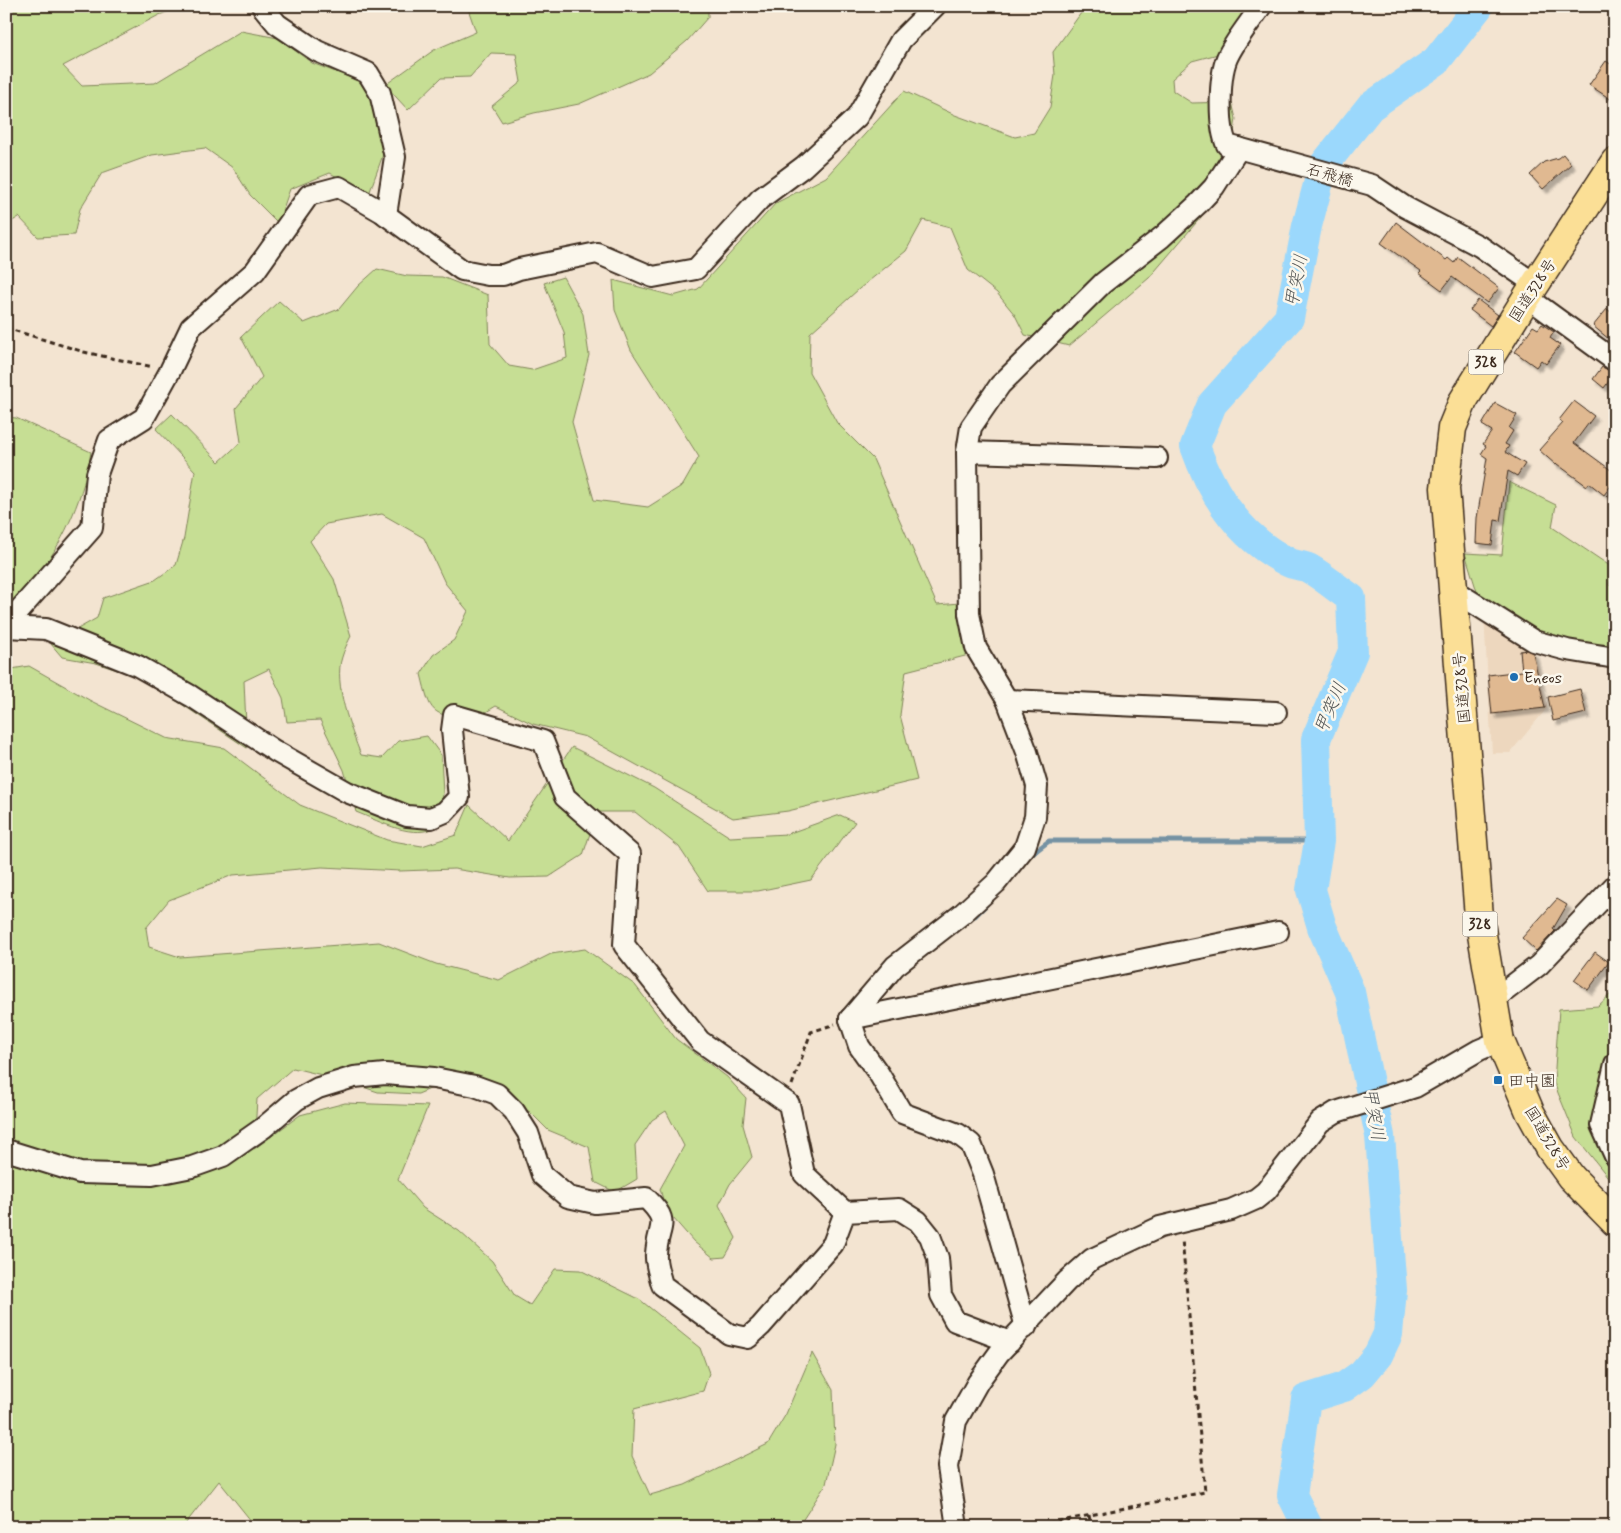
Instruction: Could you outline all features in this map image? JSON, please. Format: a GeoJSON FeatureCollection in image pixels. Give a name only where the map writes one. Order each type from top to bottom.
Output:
{"type":"FeatureCollection","features":[{"type":"Feature","properties":{"kind":"highway","name":"国道328号"},"geometry":{"type":"LineString","coordinates":[[1615,162],[1480,372],[1452,428],[1445,488],[1479,917],[1500,1041],[1530,1112],[1550,1148],[1572,1177],[1615,1222]]}},
{"type":"Feature","properties":{"kind":"street"},"geometry":{"type":"LineString","coordinates":[[262,6],[277,24],[316,51],[368,73],[380,93],[394,158],[386,215]]}},
{"type":"Feature","properties":{"kind":"street"},"geometry":{"type":"LineString","coordinates":[[6,626],[92,528],[97,474],[110,440],[144,418],[170,371],[190,327],[255,270],[309,195],[339,187],[386,215],[462,270],[488,276],[503,275],[519,269],[596,253],[653,277],[696,268],[760,200],[803,168],[857,117],[901,40],[935,6]]}},
{"type":"Feature","properties":{"kind":"street"},"geometry":{"type":"LineString","coordinates":[[850,1019],[895,966],[962,914],[996,883],[1025,847],[1035,817],[1037,786],[1027,752],[1007,700],[976,648],[969,614],[967,452],[971,427],[1000,385],[1103,283],[1162,237],[1214,187],[1239,148],[1227,145],[1223,137],[1226,59],[1257,8]]}},
{"type":"Feature","properties":{"kind":"street","name":"石飛橋"},"geometry":{"type":"LineString","coordinates":[[1239,148],[1372,186],[1405,207],[1481,247],[1615,361]]}},
{"type":"Feature","properties":{"kind":"street"},"geometry":{"type":"LineString","coordinates":[[967,452],[1157,458]]}},
{"type":"Feature","properties":{"kind":"street"},"geometry":{"type":"LineString","coordinates":[[1453,590],[1534,641],[1566,650],[1615,658]]}},
{"type":"Feature","properties":{"kind":"street"},"geometry":{"type":"LineString","coordinates":[[6,626],[46,629],[138,666],[190,696],[275,752],[347,792],[407,816],[431,818],[445,812],[459,797],[452,730],[454,714],[542,741],[565,797],[630,854],[624,944],[700,1042],[789,1104],[804,1174],[845,1212],[899,1209],[918,1221],[930,1236],[938,1258],[941,1295],[955,1320],[1010,1342]]}},
{"type":"Feature","properties":{"kind":"street"},"geometry":{"type":"LineString","coordinates":[[1007,700],[1276,712]]}},
{"type":"Feature","properties":{"kind":"street"},"geometry":{"type":"LineString","coordinates":[[1492,1001],[1539,965],[1615,885]]}},
{"type":"Feature","properties":{"kind":"street"},"geometry":{"type":"LineString","coordinates":[[850,1019],[1278,932]]}},
{"type":"Feature","properties":{"kind":"street"},"geometry":{"type":"LineString","coordinates":[[850,1019],[859,1046],[879,1074],[902,1113],[958,1134],[971,1144],[983,1174],[1026,1326]]}},
{"type":"Feature","properties":{"kind":"street"},"geometry":{"type":"LineString","coordinates":[[957,1527],[948,1467],[956,1421],[978,1382],[1010,1342],[1067,1282],[1092,1259],[1160,1228],[1231,1210],[1256,1199],[1266,1191],[1320,1122],[1336,1112],[1386,1098],[1415,1087],[1479,1050],[1500,1041]]}},
{"type":"Feature","properties":{"kind":"street"},"geometry":{"type":"LineString","coordinates":[[1615,1064],[1601,1125],[1615,1156]]}},
{"type":"Feature","properties":{"kind":"street"},"geometry":{"type":"LineString","coordinates":[[6,1150],[80,1173],[152,1175],[192,1167],[224,1156],[263,1128],[296,1100],[318,1088],[354,1077],[385,1074],[434,1078],[475,1086],[497,1094],[514,1111],[528,1133],[542,1175],[568,1197],[595,1203],[635,1197],[646,1198],[660,1211],[662,1228],[656,1255],[662,1285],[729,1334],[748,1338],[833,1244],[845,1212]]}},
{"type":"Feature","properties":{"kind":"path"},"geometry":{"type":"LineString","coordinates":[[6,328],[84,352],[170,371]]}},
{"type":"Feature","properties":{"kind":"path"},"geometry":{"type":"LineString","coordinates":[[787,1102],[811,1032],[850,1019]]}},
{"type":"Feature","properties":{"kind":"path"},"geometry":{"type":"LineString","coordinates":[[1031,1527],[1206,1492],[1180,1222]]}},
{"type":"Feature","properties":{"kind":"path"},"geometry":{"type":"LineString","coordinates":[[1089,1516],[1090,1527]]}},
{"type":"Feature","properties":{"kind":"shaded area","name":"Eneos"},"geometry":{"type":"Polygon","coordinates":[[[1484,616],[1533,646],[1547,708],[1510,753],[1492,753],[1484,616]]]}},
{"type":"Feature","properties":{"kind":"green space"},"geometry":{"type":"Polygon","coordinates":[[[6,6],[183,6],[159,15],[63,66],[82,86],[155,83],[241,31],[278,38],[312,63],[359,81],[381,112],[385,149],[369,194],[330,173],[290,189],[278,223],[250,195],[233,168],[205,148],[152,155],[102,173],[80,209],[74,235],[38,237],[19,217],[6,225],[6,6]]]}},
{"type":"Feature","properties":{"kind":"green space"},"geometry":{"type":"Polygon","coordinates":[[[467,6],[708,6],[708,17],[687,41],[649,73],[579,104],[502,122],[492,106],[521,82],[516,54],[491,53],[470,77],[441,78],[408,110],[385,85],[434,50],[476,32],[467,6]]]}},
{"type":"Feature","properties":{"kind":"green space"},"geometry":{"type":"Polygon","coordinates":[[[1086,6],[1247,6],[1258,21],[1244,47],[1192,61],[1172,79],[1173,91],[1192,103],[1232,102],[1236,119],[1225,189],[1149,278],[1069,346],[1025,335],[1015,315],[997,293],[968,270],[950,227],[923,220],[906,251],[859,289],[810,333],[809,372],[837,423],[873,459],[937,605],[960,603],[969,655],[906,671],[900,715],[917,780],[788,811],[733,818],[586,737],[533,724],[496,706],[471,721],[440,713],[430,705],[421,674],[433,655],[454,640],[468,611],[445,583],[424,538],[382,514],[326,524],[310,541],[334,579],[351,636],[342,657],[340,668],[341,693],[361,755],[382,758],[398,741],[427,736],[441,755],[443,794],[439,826],[429,830],[419,832],[408,831],[387,825],[356,812],[344,770],[320,720],[287,722],[283,698],[269,669],[244,681],[247,748],[144,679],[96,663],[62,657],[51,644],[97,618],[103,598],[155,580],[176,565],[184,538],[195,471],[156,429],[172,414],[219,462],[241,442],[236,408],[262,377],[241,337],[279,301],[304,323],[339,309],[358,286],[377,269],[407,276],[442,277],[488,295],[490,344],[509,366],[532,370],[567,358],[564,332],[544,283],[563,277],[583,314],[589,355],[572,422],[594,500],[648,507],[683,485],[699,457],[631,350],[615,310],[613,280],[673,296],[698,289],[776,203],[826,177],[904,91],[955,115],[1015,137],[1034,133],[1050,107],[1055,75],[1053,52],[1086,6]]]}},
{"type":"Feature","properties":{"kind":"green space"},"geometry":{"type":"Polygon","coordinates":[[[6,417],[16,418],[91,452],[79,499],[58,545],[36,577],[6,608],[6,417]]]}},
{"type":"Feature","properties":{"kind":"green space"},"geometry":{"type":"Polygon","coordinates":[[[1509,482],[1556,505],[1552,527],[1613,568],[1609,585],[1615,589],[1615,648],[1604,644],[1570,646],[1528,632],[1478,595],[1465,553],[1502,555],[1509,482]]]}},
{"type":"Feature","properties":{"kind":"green space"},"geometry":{"type":"Polygon","coordinates":[[[29,666],[91,701],[166,738],[224,748],[300,805],[387,840],[422,846],[456,835],[469,805],[508,841],[572,747],[654,788],[730,837],[787,834],[840,815],[855,822],[811,880],[758,891],[708,891],[679,847],[635,812],[597,812],[583,855],[549,877],[510,878],[454,869],[400,871],[322,867],[233,875],[169,900],[146,928],[149,947],[180,957],[379,942],[436,964],[499,980],[551,954],[585,949],[635,985],[676,1039],[727,1077],[746,1098],[743,1125],[752,1157],[730,1184],[719,1205],[736,1238],[725,1257],[714,1258],[694,1242],[666,1210],[660,1189],[684,1146],[666,1111],[652,1120],[635,1145],[637,1179],[615,1192],[595,1182],[589,1147],[548,1130],[530,1112],[505,1098],[454,1079],[418,1094],[378,1092],[339,1079],[293,1068],[257,1099],[254,1149],[300,1115],[345,1103],[428,1106],[398,1179],[423,1208],[459,1231],[492,1261],[515,1296],[530,1305],[555,1269],[580,1270],[639,1299],[700,1348],[709,1373],[703,1391],[634,1409],[632,1456],[650,1495],[685,1485],[768,1444],[786,1414],[812,1353],[833,1390],[835,1444],[826,1484],[798,1527],[256,1527],[219,1481],[186,1523],[188,1527],[6,1527],[6,670],[29,666]]]}},
{"type":"Feature","properties":{"kind":"green space"},"geometry":{"type":"Polygon","coordinates":[[[1615,990],[1615,1186],[1576,1137],[1554,1083],[1559,1009],[1598,1006],[1615,990]]]}},
{"type":"Feature","properties":{"kind":"building"},"geometry":{"type":"Polygon","coordinates":[[[1606,61],[1615,67],[1615,102],[1589,85],[1606,61]]]}},
{"type":"Feature","properties":{"kind":"building"},"geometry":{"type":"Polygon","coordinates":[[[1563,154],[1571,164],[1543,189],[1530,175],[1544,162],[1558,158],[1563,154]]]}},
{"type":"Feature","properties":{"kind":"building"},"geometry":{"type":"Polygon","coordinates":[[[1396,222],[1446,260],[1448,258],[1454,263],[1458,257],[1499,288],[1487,303],[1452,277],[1442,290],[1419,273],[1421,271],[1381,243],[1396,222]]]}},
{"type":"Feature","properties":{"kind":"building"},"geometry":{"type":"Polygon","coordinates":[[[1478,300],[1498,315],[1491,326],[1470,310],[1478,300]]]}},
{"type":"Feature","properties":{"kind":"building"},"geometry":{"type":"Polygon","coordinates":[[[1607,309],[1615,315],[1615,344],[1593,326],[1607,309]]]}},
{"type":"Feature","properties":{"kind":"building"},"geometry":{"type":"Polygon","coordinates":[[[1542,324],[1554,332],[1550,338],[1560,345],[1546,364],[1541,360],[1536,367],[1515,352],[1533,326],[1538,329],[1542,324]]]}},
{"type":"Feature","properties":{"kind":"building"},"geometry":{"type":"Polygon","coordinates":[[[1602,367],[1615,373],[1604,388],[1593,379],[1602,367]]]}},
{"type":"Feature","properties":{"kind":"building"},"geometry":{"type":"Polygon","coordinates":[[[1574,401],[1594,416],[1574,443],[1615,473],[1615,480],[1604,495],[1589,483],[1587,486],[1556,465],[1539,450],[1563,423],[1559,420],[1574,401]]]}},
{"type":"Feature","properties":{"kind":"building"},"geometry":{"type":"Polygon","coordinates":[[[1495,403],[1517,415],[1509,428],[1513,431],[1505,444],[1509,446],[1505,452],[1525,464],[1517,476],[1508,471],[1500,521],[1495,520],[1492,545],[1476,543],[1477,518],[1487,458],[1481,454],[1486,446],[1483,444],[1492,431],[1482,425],[1495,403]]]}},
{"type":"Feature","properties":{"kind":"building"},"geometry":{"type":"Polygon","coordinates":[[[1527,650],[1533,653],[1545,708],[1492,714],[1488,675],[1522,671],[1520,651],[1527,650]]]}},
{"type":"Feature","properties":{"kind":"building"},"geometry":{"type":"Polygon","coordinates":[[[1580,689],[1586,713],[1553,721],[1548,697],[1580,689]]]}},
{"type":"Feature","properties":{"kind":"building"},"geometry":{"type":"Polygon","coordinates":[[[1557,899],[1567,905],[1553,929],[1555,931],[1536,951],[1522,938],[1557,899]]]}},
{"type":"Feature","properties":{"kind":"building"},"geometry":{"type":"Polygon","coordinates":[[[1595,952],[1609,962],[1588,990],[1574,980],[1595,952]]]}},
{"type":"Feature","properties":{"kind":"waterway","name":"甲突川"},"geometry":{"type":"LineString","coordinates":[[1308,1527],[1292,1495],[1306,1399],[1344,1387],[1362,1374],[1378,1355],[1388,1334],[1392,1290],[1380,1136],[1350,992],[1322,927],[1311,890],[1319,841],[1316,739],[1353,652],[1351,598],[1310,569],[1291,563],[1271,552],[1242,528],[1219,498],[1195,446],[1212,404],[1289,318],[1307,226],[1323,166],[1370,107],[1436,61],[1479,6]]}},
{"type":"Feature","properties":{"kind":"waterway"},"geometry":{"type":"LineString","coordinates":[[1029,856],[1049,841],[1319,841]]}},
{"type":"Feature","properties":{"kind":"waterway"},"geometry":{"type":"LineString","coordinates":[[969,918],[975,916],[987,904]]}},
{"type":"Feature","properties":{"kind":"place","name":"Eneos"},"geometry":{"type":"Point","coordinates":[1514,677]}},
{"type":"Feature","properties":{"kind":"place","name":"田中園"},"geometry":{"type":"Point","coordinates":[1498,1080]}}]}
